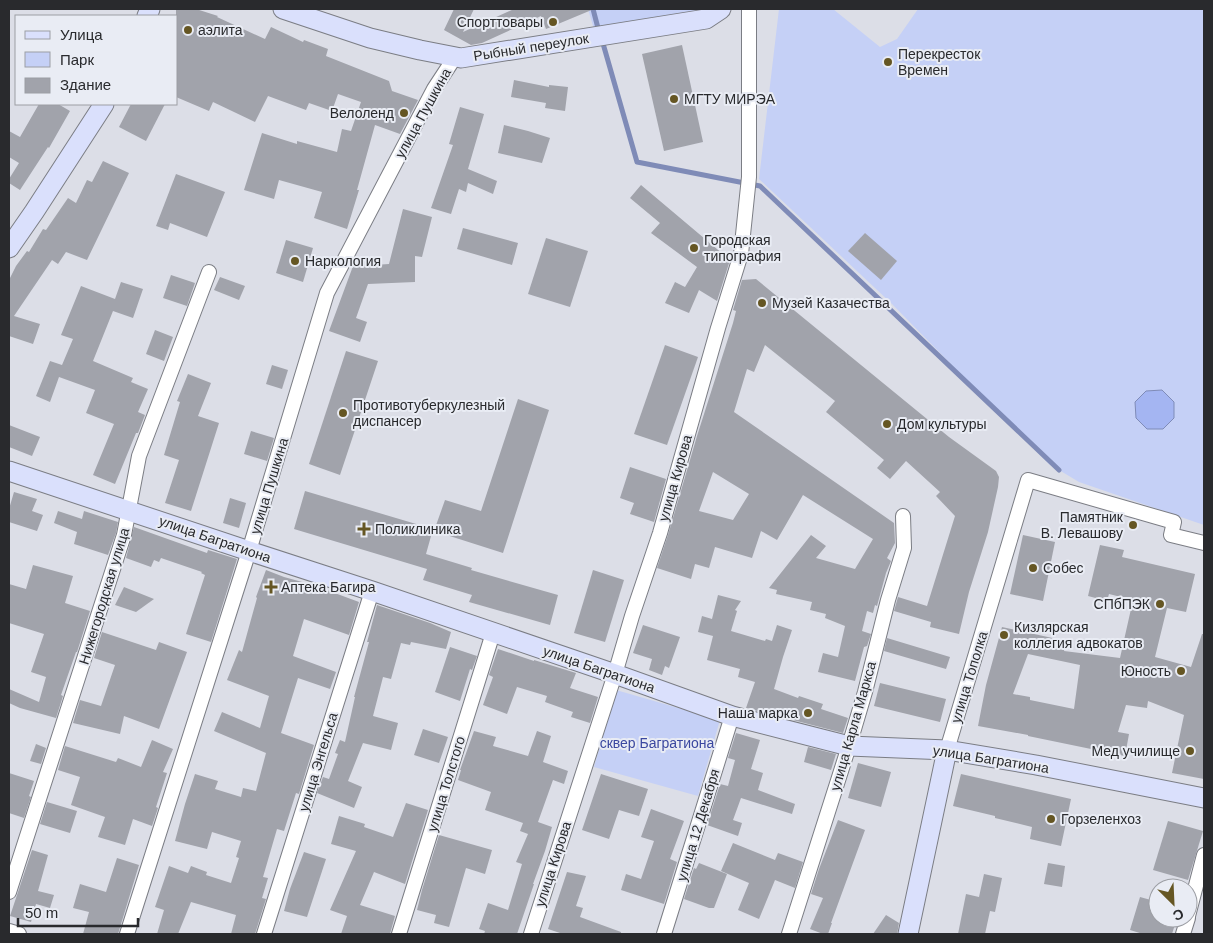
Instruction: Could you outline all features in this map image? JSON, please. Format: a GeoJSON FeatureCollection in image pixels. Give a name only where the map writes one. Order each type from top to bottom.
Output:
{"type":"FeatureCollection","features":[{"type":"Feature","properties":{"kind":"main road","name":"Рыбный переулок"},"geometry":{"type":"LineString","coordinates":[[283,9],[370,38],[461,58],[706,19],[722,9]]}},
{"type":"Feature","properties":{"kind":"main road"},"geometry":{"type":"LineString","coordinates":[[9,248],[103,105]]}},
{"type":"Feature","properties":{"kind":"main road","name":"улица Багратиона"},"geometry":{"type":"LineString","coordinates":[[10,475],[128,510],[372,591],[732,716],[849,746],[947,750],[1036,764],[1204,798]]}},
{"type":"Feature","properties":{"kind":"main road","name":"улица Тополка"},"geometry":{"type":"LineString","coordinates":[[908,934],[947,750]]}},
{"type":"Feature","properties":{"kind":"street","name":"улица Кирова"},"geometry":{"type":"LineString","coordinates":[[531,934],[660,533],[741,254],[749,177],[749,9]]}},
{"type":"Feature","properties":{"kind":"street","name":"улица Пушкина"},"geometry":{"type":"LineString","coordinates":[[127,934],[249,551],[327,293],[434,88],[455,57]]}},
{"type":"Feature","properties":{"kind":"street","name":"Нижегородская улица"},"geometry":{"type":"LineString","coordinates":[[9,892],[124,535],[139,456],[209,272]]}},
{"type":"Feature","properties":{"kind":"street","name":"улица Тополка"},"geometry":{"type":"LineString","coordinates":[[947,750],[1028,480],[1174,522],[1171,535],[1204,543]]}},
{"type":"Feature","properties":{"kind":"street","name":"улица Карла Маркса"},"geometry":{"type":"LineString","coordinates":[[789,934],[865,692],[888,600],[904,548],[903,516]]}},
{"type":"Feature","properties":{"kind":"street","name":"улица Энгельса"},"geometry":{"type":"LineString","coordinates":[[264,934],[372,591]]}},
{"type":"Feature","properties":{"kind":"street","name":"улица Толстого"},"geometry":{"type":"LineString","coordinates":[[399,934],[494,633]]}},
{"type":"Feature","properties":{"kind":"street","name":"улица 12 Декабря"},"geometry":{"type":"LineString","coordinates":[[664,934],[732,716]]}},
{"type":"Feature","properties":{"kind":"street"},"geometry":{"type":"LineString","coordinates":[[1198,878],[1204,855]]}},
{"type":"Feature","properties":{"kind":"street"},"geometry":{"type":"LineString","coordinates":[[9,931],[19,934]]}},
{"type":"Feature","properties":{"kind":"green space"},"geometry":{"type":"Polygon","coordinates":[[[588,9],[717,9],[596,36],[588,9]]]}},
{"type":"Feature","properties":{"kind":"green space"},"geometry":{"type":"Polygon","coordinates":[[[779,9],[833,9],[880,47],[897,39],[918,9],[1204,9],[1204,525],[1079,482],[1049,464],[892,304],[759,179],[779,9]]]}},
{"type":"Feature","properties":{"kind":"green space","name":"сквер Багратиона"},"geometry":{"type":"Polygon","coordinates":[[[616,690],[720,720],[698,796],[594,767],[616,690]]]}},
{"type":"Feature","properties":{"kind":"shaded area"},"geometry":{"type":"Polygon","coordinates":[[[1162,390],[1174,402],[1174,418],[1163,429],[1147,429],[1136,418],[1135,402],[1146,391],[1162,390]]]}},
{"type":"Feature","properties":{"kind":"building"},"geometry":{"type":"Polygon","coordinates":[[[176,9],[196,9],[218,16],[265,39],[271,27],[303,42],[304,40],[328,49],[326,56],[389,81],[392,91],[418,100],[400,134],[375,125],[347,229],[314,218],[322,192],[279,180],[274,199],[244,190],[262,133],[297,144],[297,141],[337,152],[342,129],[351,131],[361,102],[338,94],[332,111],[309,103],[306,110],[268,96],[255,122],[213,102],[209,111],[178,98],[178,15],[176,15],[176,9]]]}},
{"type":"Feature","properties":{"kind":"building"},"geometry":{"type":"Polygon","coordinates":[[[454,9],[474,9],[463,32],[514,9],[594,9],[546,29],[541,16],[482,43],[471,45],[444,30],[454,9]]]}},
{"type":"Feature","properties":{"kind":"building"},"geometry":{"type":"Polygon","coordinates":[[[682,45],[703,142],[664,151],[642,54],[682,45]]]}},
{"type":"Feature","properties":{"kind":"building"},"geometry":{"type":"Polygon","coordinates":[[[514,80],[549,87],[549,85],[568,87],[565,111],[545,108],[546,103],[511,97],[514,80]]]}},
{"type":"Feature","properties":{"kind":"building"},"geometry":{"type":"Polygon","coordinates":[[[38,105],[60,105],[70,111],[49,148],[20,190],[9,183],[9,179],[19,163],[9,157],[9,131],[20,137],[38,105]]]}},
{"type":"Feature","properties":{"kind":"building"},"geometry":{"type":"Polygon","coordinates":[[[130,105],[164,105],[146,141],[119,127],[130,105]]]}},
{"type":"Feature","properties":{"kind":"building"},"geometry":{"type":"Polygon","coordinates":[[[460,107],[484,114],[468,169],[497,181],[493,194],[468,183],[466,192],[459,189],[451,214],[431,208],[453,145],[449,144],[460,107]]]}},
{"type":"Feature","properties":{"kind":"building"},"geometry":{"type":"Polygon","coordinates":[[[504,125],[550,138],[542,163],[498,153],[504,125]]]}},
{"type":"Feature","properties":{"kind":"building"},"geometry":{"type":"Polygon","coordinates":[[[103,161],[129,173],[87,260],[66,252],[58,264],[52,260],[14,316],[40,324],[33,344],[9,336],[9,280],[16,266],[27,251],[29,252],[43,229],[46,230],[68,198],[76,203],[87,180],[92,182],[103,161]]]}},
{"type":"Feature","properties":{"kind":"building"},"geometry":{"type":"Polygon","coordinates":[[[176,174],[225,192],[207,237],[170,223],[168,230],[156,226],[176,174]]]}},
{"type":"Feature","properties":{"kind":"building","name":"Городская типография"},"geometry":{"type":"Polygon","coordinates":[[[641,185],[730,260],[717,301],[699,290],[689,313],[665,303],[675,282],[685,287],[697,267],[651,233],[660,223],[630,198],[641,185]]]}},
{"type":"Feature","properties":{"kind":"building"},"geometry":{"type":"Polygon","coordinates":[[[403,209],[432,217],[422,257],[415,256],[415,282],[368,284],[356,318],[367,322],[360,342],[329,331],[356,258],[374,265],[389,264],[403,209]]]}},
{"type":"Feature","properties":{"kind":"building"},"geometry":{"type":"Polygon","coordinates":[[[463,228],[518,243],[512,265],[457,249],[463,228]]]}},
{"type":"Feature","properties":{"kind":"building"},"geometry":{"type":"Polygon","coordinates":[[[865,233],[897,261],[881,280],[848,251],[865,233]]]}},
{"type":"Feature","properties":{"kind":"building"},"geometry":{"type":"Polygon","coordinates":[[[546,238],[588,251],[570,307],[528,294],[546,238]]]}},
{"type":"Feature","properties":{"kind":"building","name":"Наркология"},"geometry":{"type":"Polygon","coordinates":[[[286,240],[313,248],[303,282],[276,273],[286,240]]]}},
{"type":"Feature","properties":{"kind":"building"},"geometry":{"type":"Polygon","coordinates":[[[171,275],[195,283],[187,306],[163,298],[171,275]]]}},
{"type":"Feature","properties":{"kind":"building"},"geometry":{"type":"Polygon","coordinates":[[[220,277],[245,286],[239,300],[214,290],[220,277]]]}},
{"type":"Feature","properties":{"kind":"building"},"geometry":{"type":"Polygon","coordinates":[[[756,279],[949,437],[996,471],[999,477],[988,532],[969,592],[959,634],[930,627],[931,622],[894,611],[898,597],[927,606],[955,516],[936,496],[940,492],[906,461],[890,479],[877,468],[884,460],[826,412],[835,401],[765,345],[754,372],[747,369],[734,412],[894,523],[895,543],[887,558],[891,561],[877,606],[875,605],[873,613],[867,611],[862,631],[871,634],[867,646],[864,647],[855,681],[818,672],[823,653],[838,657],[845,626],[825,618],[826,614],[810,610],[812,602],[776,594],[777,590],[769,588],[811,535],[826,546],[816,558],[855,569],[873,539],[803,495],[777,540],[761,531],[752,558],[715,547],[709,568],[695,564],[691,579],[657,568],[733,323],[736,311],[733,310],[742,280],[756,279]],[[713,472],[699,511],[733,520],[749,494],[713,472]]]}},
{"type":"Feature","properties":{"kind":"building"},"geometry":{"type":"Polygon","coordinates":[[[121,282],[143,289],[133,318],[113,311],[93,361],[133,378],[131,382],[148,389],[138,412],[145,415],[115,484],[93,475],[114,424],[86,413],[95,390],[59,377],[50,402],[36,396],[50,361],[62,365],[73,339],[61,335],[81,286],[115,299],[121,282]]]}},
{"type":"Feature","properties":{"kind":"building"},"geometry":{"type":"Polygon","coordinates":[[[155,330],[173,337],[164,361],[146,354],[155,330]]]}},
{"type":"Feature","properties":{"kind":"building"},"geometry":{"type":"Polygon","coordinates":[[[665,345],[698,357],[667,445],[634,434],[665,345]]]}},
{"type":"Feature","properties":{"kind":"building","name":"Противотуберкулезный диспансер"},"geometry":{"type":"Polygon","coordinates":[[[346,351],[378,361],[340,475],[309,464],[346,351]]]}},
{"type":"Feature","properties":{"kind":"building"},"geometry":{"type":"Polygon","coordinates":[[[272,365],[288,370],[282,389],[266,384],[272,365]]]}},
{"type":"Feature","properties":{"kind":"building"},"geometry":{"type":"Polygon","coordinates":[[[188,374],[211,383],[198,416],[219,423],[191,511],[165,503],[179,460],[164,455],[180,402],[177,401],[188,374]]]}},
{"type":"Feature","properties":{"kind":"building"},"geometry":{"type":"Polygon","coordinates":[[[518,399],[549,410],[503,553],[434,531],[445,500],[481,511],[518,399]]]}},
{"type":"Feature","properties":{"kind":"building"},"geometry":{"type":"Polygon","coordinates":[[[9,425],[40,437],[32,456],[9,447],[9,425]]]}},
{"type":"Feature","properties":{"kind":"building"},"geometry":{"type":"Polygon","coordinates":[[[251,431],[274,438],[267,461],[244,454],[251,431]]]}},
{"type":"Feature","properties":{"kind":"building"},"geometry":{"type":"Polygon","coordinates":[[[630,467],[666,479],[654,522],[630,514],[634,503],[620,498],[630,467]]]}},
{"type":"Feature","properties":{"kind":"building"},"geometry":{"type":"Polygon","coordinates":[[[305,491],[433,529],[426,554],[472,568],[471,570],[558,595],[550,625],[469,602],[472,595],[423,580],[427,569],[294,529],[305,491]]]}},
{"type":"Feature","properties":{"kind":"building"},"geometry":{"type":"Polygon","coordinates":[[[14,492],[37,499],[32,511],[43,515],[37,531],[9,522],[9,509],[14,492]]]}},
{"type":"Feature","properties":{"kind":"building"},"geometry":{"type":"Polygon","coordinates":[[[230,498],[246,503],[239,528],[223,523],[230,498]]]}},
{"type":"Feature","properties":{"kind":"building"},"geometry":{"type":"Polygon","coordinates":[[[58,511],[82,519],[84,511],[118,522],[108,555],[74,544],[77,532],[54,523],[58,511]]]}},
{"type":"Feature","properties":{"kind":"building"},"geometry":{"type":"Polygon","coordinates":[[[134,527],[207,553],[208,550],[237,559],[211,642],[186,634],[205,575],[202,572],[161,558],[159,562],[154,560],[151,567],[126,558],[134,527]]]}},
{"type":"Feature","properties":{"kind":"building","name":"Собес"},"geometry":{"type":"Polygon","coordinates":[[[1023,535],[1055,542],[1043,601],[1010,594],[1023,535]]]}},
{"type":"Feature","properties":{"kind":"building"},"geometry":{"type":"Polygon","coordinates":[[[1100,545],[1124,550],[1122,557],[1195,574],[1186,612],[1167,608],[1155,657],[1191,667],[1202,634],[1204,634],[1204,779],[1172,773],[1184,715],[1148,701],[1147,708],[1126,705],[1118,732],[1129,734],[1125,756],[978,726],[986,685],[1002,627],[1066,641],[1064,651],[1120,658],[1133,600],[1109,594],[1107,601],[1088,596],[1100,545]],[[1028,654],[1013,694],[1030,697],[1030,700],[1074,709],[1080,665],[1028,654]]]}},
{"type":"Feature","properties":{"kind":"building"},"geometry":{"type":"Polygon","coordinates":[[[33,565],[73,576],[65,603],[90,611],[61,695],[63,696],[56,718],[9,703],[9,689],[39,702],[46,677],[31,672],[44,634],[9,623],[9,584],[26,589],[33,565]]]}},
{"type":"Feature","properties":{"kind":"building"},"geometry":{"type":"Polygon","coordinates":[[[266,570],[359,602],[349,635],[304,619],[293,656],[336,672],[330,689],[298,678],[281,733],[314,745],[299,794],[296,793],[284,831],[277,829],[263,877],[268,878],[262,898],[266,899],[255,934],[231,934],[236,915],[191,902],[178,934],[157,934],[164,910],[155,907],[169,866],[188,873],[191,866],[207,872],[206,875],[231,883],[239,858],[236,857],[241,841],[212,832],[207,849],[175,841],[195,774],[218,781],[215,789],[241,797],[243,788],[256,791],[266,753],[214,731],[222,712],[260,728],[269,696],[227,680],[239,650],[242,652],[256,597],[266,570]]]}},
{"type":"Feature","properties":{"kind":"building"},"geometry":{"type":"Polygon","coordinates":[[[593,570],[624,580],[605,642],[574,633],[593,570]]]}},
{"type":"Feature","properties":{"kind":"building"},"geometry":{"type":"Polygon","coordinates":[[[124,587],[154,599],[136,612],[115,605],[124,587]]]}},
{"type":"Feature","properties":{"kind":"building"},"geometry":{"type":"Polygon","coordinates":[[[718,595],[741,601],[735,610],[737,611],[731,631],[765,641],[766,639],[772,641],[777,625],[792,630],[774,689],[798,698],[799,696],[823,704],[821,709],[848,718],[843,733],[746,708],[755,682],[738,677],[740,669],[707,660],[713,636],[698,632],[702,616],[712,619],[718,595]]]}},
{"type":"Feature","properties":{"kind":"building"},"geometry":{"type":"Polygon","coordinates":[[[377,605],[451,632],[446,649],[411,642],[410,645],[401,643],[391,679],[383,677],[373,716],[398,723],[391,750],[363,743],[348,781],[362,787],[354,808],[317,793],[323,777],[329,779],[338,754],[335,753],[340,740],[345,742],[377,605]]]}},
{"type":"Feature","properties":{"kind":"building"},"geometry":{"type":"Polygon","coordinates":[[[643,625],[680,637],[669,668],[665,666],[662,675],[649,670],[652,659],[633,653],[643,625]]]}},
{"type":"Feature","properties":{"kind":"building"},"geometry":{"type":"Polygon","coordinates":[[[102,632],[156,650],[159,642],[187,652],[159,729],[124,716],[120,734],[73,723],[80,700],[101,706],[115,665],[94,658],[102,632]]]}},
{"type":"Feature","properties":{"kind":"building"},"geometry":{"type":"Polygon","coordinates":[[[887,638],[950,657],[946,669],[884,651],[887,638]]]}},
{"type":"Feature","properties":{"kind":"building"},"geometry":{"type":"Polygon","coordinates":[[[450,647],[477,656],[472,670],[470,669],[460,701],[435,692],[450,647]]]}},
{"type":"Feature","properties":{"kind":"building"},"geometry":{"type":"Polygon","coordinates":[[[498,649],[576,673],[570,688],[598,697],[590,723],[571,717],[573,712],[545,702],[547,696],[517,687],[507,714],[483,705],[493,677],[489,675],[498,649]]]}},
{"type":"Feature","properties":{"kind":"building"},"geometry":{"type":"Polygon","coordinates":[[[880,683],[946,699],[940,722],[874,706],[880,683]]]}},
{"type":"Feature","properties":{"kind":"building"},"geometry":{"type":"Polygon","coordinates":[[[423,729],[448,737],[439,763],[414,755],[423,729]]]}},
{"type":"Feature","properties":{"kind":"building"},"geometry":{"type":"Polygon","coordinates":[[[474,731],[496,737],[493,746],[528,756],[537,731],[551,736],[543,762],[568,771],[564,784],[553,780],[538,822],[552,827],[517,934],[484,934],[485,931],[479,929],[488,903],[508,910],[522,864],[516,862],[528,834],[520,831],[523,823],[485,810],[491,792],[458,780],[474,731]]]}},
{"type":"Feature","properties":{"kind":"building"},"geometry":{"type":"Polygon","coordinates":[[[736,733],[760,740],[751,769],[763,773],[758,790],[795,804],[792,814],[741,798],[733,820],[742,823],[738,836],[707,825],[720,784],[728,786],[735,760],[728,758],[736,733]]]}},
{"type":"Feature","properties":{"kind":"building"},"geometry":{"type":"Polygon","coordinates":[[[152,740],[173,749],[163,772],[167,773],[152,826],[133,819],[125,845],[98,837],[105,817],[71,805],[80,777],[58,770],[65,746],[116,762],[118,758],[141,767],[152,740]]]}},
{"type":"Feature","properties":{"kind":"building"},"geometry":{"type":"Polygon","coordinates":[[[36,744],[46,748],[41,764],[30,761],[36,744]]]}},
{"type":"Feature","properties":{"kind":"building"},"geometry":{"type":"Polygon","coordinates":[[[808,747],[836,754],[831,770],[804,762],[808,747]]]}},
{"type":"Feature","properties":{"kind":"building"},"geometry":{"type":"Polygon","coordinates":[[[858,763],[891,772],[881,807],[848,798],[858,763]]]}},
{"type":"Feature","properties":{"kind":"building"},"geometry":{"type":"Polygon","coordinates":[[[9,773],[34,781],[24,818],[9,813],[9,773]]]}},
{"type":"Feature","properties":{"kind":"building"},"geometry":{"type":"Polygon","coordinates":[[[601,774],[648,789],[639,816],[619,810],[609,839],[582,830],[601,774]]]}},
{"type":"Feature","properties":{"kind":"building"},"geometry":{"type":"Polygon","coordinates":[[[961,774],[1071,799],[1061,846],[1030,839],[1032,827],[953,806],[961,774]]]}},
{"type":"Feature","properties":{"kind":"building"},"geometry":{"type":"Polygon","coordinates":[[[47,802],[77,811],[70,833],[40,824],[47,802]]]}},
{"type":"Feature","properties":{"kind":"building"},"geometry":{"type":"Polygon","coordinates":[[[406,803],[428,810],[405,884],[374,872],[360,905],[395,916],[390,934],[341,934],[347,916],[330,910],[356,851],[331,844],[339,816],[365,824],[364,827],[393,837],[406,803]]]}},
{"type":"Feature","properties":{"kind":"building"},"geometry":{"type":"Polygon","coordinates":[[[651,809],[684,821],[670,859],[677,862],[664,904],[621,890],[626,874],[641,879],[654,841],[641,837],[651,809]]]}},
{"type":"Feature","properties":{"kind":"building"},"geometry":{"type":"Polygon","coordinates":[[[838,820],[865,830],[828,934],[823,934],[810,929],[823,898],[811,894],[838,820]]]}},
{"type":"Feature","properties":{"kind":"building"},"geometry":{"type":"Polygon","coordinates":[[[1168,821],[1203,831],[1189,878],[1181,878],[1153,870],[1168,821]]]}},
{"type":"Feature","properties":{"kind":"building"},"geometry":{"type":"Polygon","coordinates":[[[439,835],[492,850],[485,874],[466,868],[449,927],[434,923],[436,915],[417,910],[439,835]]]}},
{"type":"Feature","properties":{"kind":"building"},"geometry":{"type":"Polygon","coordinates":[[[733,843],[775,860],[778,853],[803,862],[795,888],[775,880],[759,919],[738,910],[749,883],[721,871],[733,843]]]}},
{"type":"Feature","properties":{"kind":"building"},"geometry":{"type":"Polygon","coordinates":[[[32,850],[48,855],[38,891],[54,895],[50,908],[36,904],[31,922],[10,916],[32,850]]]}},
{"type":"Feature","properties":{"kind":"building"},"geometry":{"type":"Polygon","coordinates":[[[304,852],[326,859],[307,917],[284,911],[304,852]]]}},
{"type":"Feature","properties":{"kind":"building"},"geometry":{"type":"Polygon","coordinates":[[[117,858],[139,865],[118,934],[83,934],[89,912],[73,908],[80,884],[106,892],[117,858]]]}},
{"type":"Feature","properties":{"kind":"building"},"geometry":{"type":"Polygon","coordinates":[[[699,863],[727,874],[714,908],[684,899],[694,868],[696,869],[699,863]]]}},
{"type":"Feature","properties":{"kind":"building"},"geometry":{"type":"Polygon","coordinates":[[[1048,863],[1065,866],[1062,887],[1044,884],[1048,863]]]}},
{"type":"Feature","properties":{"kind":"building"},"geometry":{"type":"Polygon","coordinates":[[[567,872],[586,876],[576,906],[583,908],[580,917],[621,932],[621,934],[563,934],[548,929],[567,872]]]}},
{"type":"Feature","properties":{"kind":"building"},"geometry":{"type":"Polygon","coordinates":[[[984,874],[1002,878],[995,912],[990,911],[985,934],[958,934],[966,894],[979,897],[984,874]]]}},
{"type":"Feature","properties":{"kind":"building"},"geometry":{"type":"Polygon","coordinates":[[[1140,897],[1148,899],[1148,928],[1174,928],[1172,934],[1143,934],[1130,930],[1140,897]]]}},
{"type":"Feature","properties":{"kind":"building"},"geometry":{"type":"Polygon","coordinates":[[[886,915],[899,923],[897,934],[873,934],[886,915]]]}},
{"type":"Feature","properties":{"kind":"waterway"},"geometry":{"type":"LineString","coordinates":[[593,9],[599,32]]}},
{"type":"Feature","properties":{"kind":"waterway"},"geometry":{"type":"LineString","coordinates":[[602,40],[637,162],[760,186],[1059,470]]}},
{"type":"Feature","properties":{"kind":"place","name":"Спорттовары"},"geometry":{"type":"Point","coordinates":[553,22]}},
{"type":"Feature","properties":{"kind":"place","name":"аэлита"},"geometry":{"type":"Point","coordinates":[188,30]}},
{"type":"Feature","properties":{"kind":"place","name":"Перекресток Времен"},"geometry":{"type":"Point","coordinates":[888,62]}},
{"type":"Feature","properties":{"kind":"place","name":"МГТУ МИРЭА"},"geometry":{"type":"Point","coordinates":[674,99]}},
{"type":"Feature","properties":{"kind":"place","name":"Велоленд"},"geometry":{"type":"Point","coordinates":[404,113]}},
{"type":"Feature","properties":{"kind":"place","name":"Городская типография"},"geometry":{"type":"Point","coordinates":[694,248]}},
{"type":"Feature","properties":{"kind":"place","name":"Наркология"},"geometry":{"type":"Point","coordinates":[295,261]}},
{"type":"Feature","properties":{"kind":"place","name":"Музей Казачества"},"geometry":{"type":"Point","coordinates":[762,303]}},
{"type":"Feature","properties":{"kind":"place","name":"Противотуберкулезный диспансер"},"geometry":{"type":"Point","coordinates":[343,413]}},
{"type":"Feature","properties":{"kind":"place","name":"Дом культуры"},"geometry":{"type":"Point","coordinates":[887,424]}},
{"type":"Feature","properties":{"kind":"place","name":"Памятник В. Левашову"},"geometry":{"type":"Point","coordinates":[1133,525]}},
{"type":"Feature","properties":{"kind":"place","name":"Поликлиника"},"geometry":{"type":"Point","coordinates":[364,529]}},
{"type":"Feature","properties":{"kind":"place","name":"Собес"},"geometry":{"type":"Point","coordinates":[1033,568]}},
{"type":"Feature","properties":{"kind":"place","name":"Аптека Багира"},"geometry":{"type":"Point","coordinates":[271,587]}},
{"type":"Feature","properties":{"kind":"place","name":"СПбПЭК"},"geometry":{"type":"Point","coordinates":[1160,604]}},
{"type":"Feature","properties":{"kind":"place","name":"Кизлярская коллегия адвокатов"},"geometry":{"type":"Point","coordinates":[1004,635]}},
{"type":"Feature","properties":{"kind":"place","name":"Юность"},"geometry":{"type":"Point","coordinates":[1181,671]}},
{"type":"Feature","properties":{"kind":"place","name":"Наша марка"},"geometry":{"type":"Point","coordinates":[808,713]}},
{"type":"Feature","properties":{"kind":"place","name":"Мед училище"},"geometry":{"type":"Point","coordinates":[1190,751]}},
{"type":"Feature","properties":{"kind":"place","name":"Горзеленхоз"},"geometry":{"type":"Point","coordinates":[1051,819]}}]}
